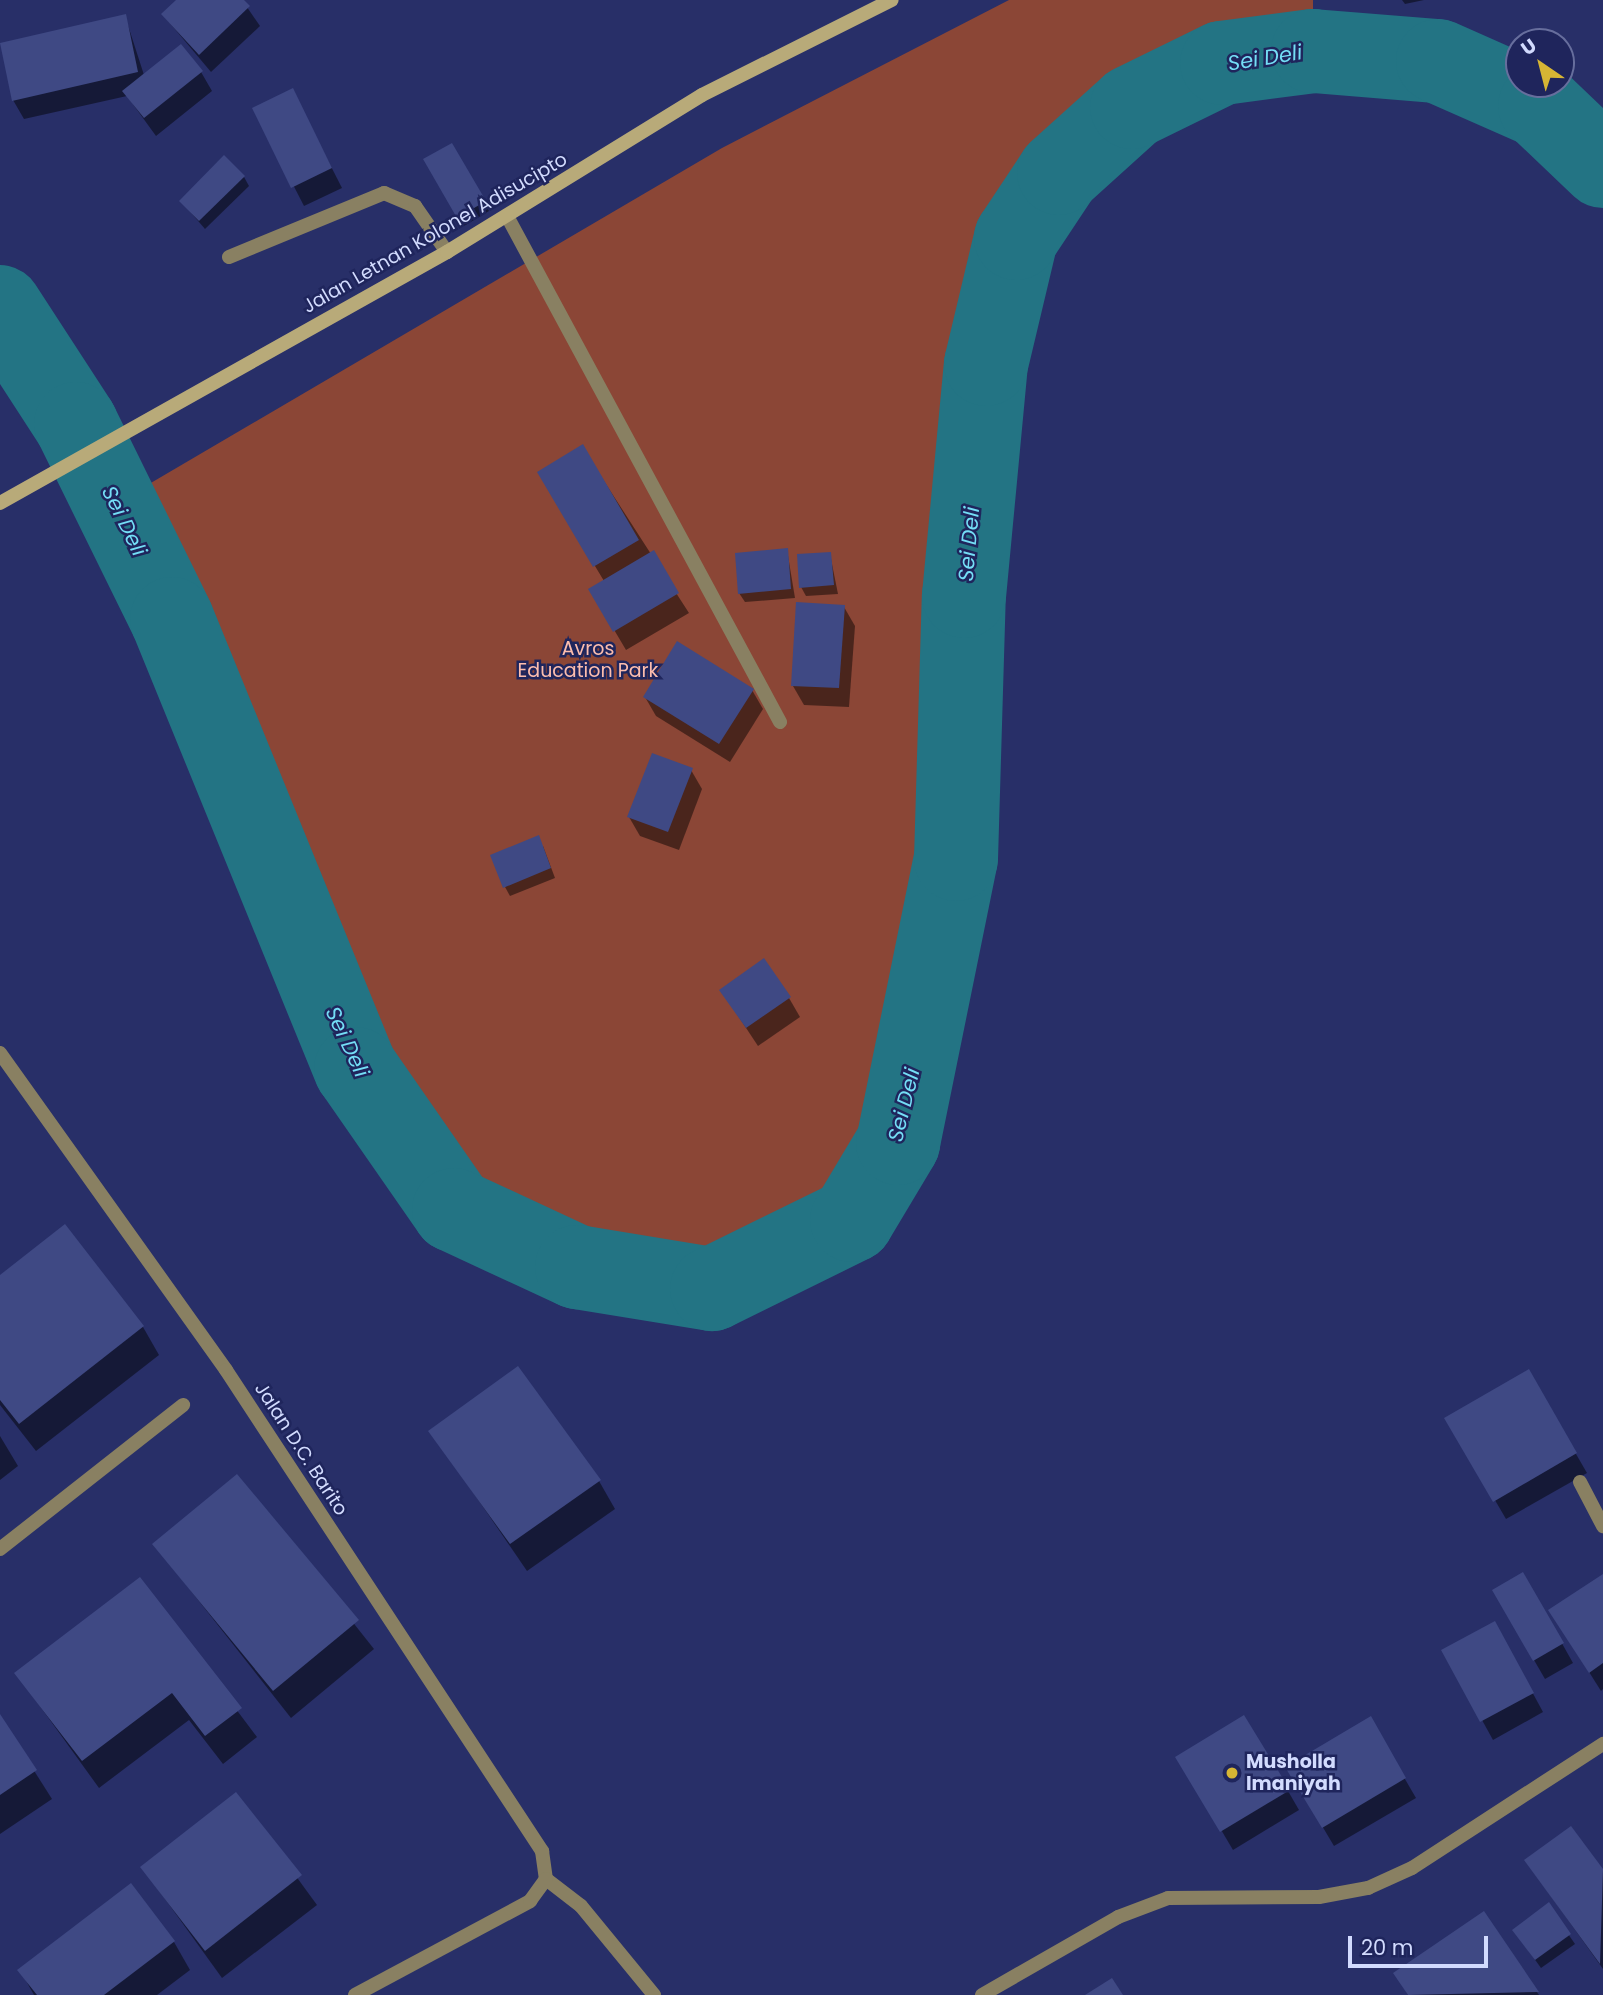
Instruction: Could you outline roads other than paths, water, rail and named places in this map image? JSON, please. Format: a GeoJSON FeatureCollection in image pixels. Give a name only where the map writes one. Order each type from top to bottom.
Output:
{"type":"FeatureCollection","features":[{"type":"Feature","properties":{"kind":"main road","name":"Jalan Letnan Kolonel Adisucipto"},"geometry":{"type":"LineString","coordinates":[[0,503],[447,252],[702,94],[892,0]]}},
{"type":"Feature","properties":{"kind":"street"},"geometry":{"type":"LineString","coordinates":[[229,257],[384,193],[396,192],[415,206],[447,252]]}},
{"type":"Feature","properties":{"kind":"street"},"geometry":{"type":"LineString","coordinates":[[507,216],[780,722]]}},
{"type":"Feature","properties":{"kind":"street","name":"Jalan D.C. Barito"},"geometry":{"type":"LineString","coordinates":[[0,1053],[233,1381],[542,1851],[546,1879]]}},
{"type":"Feature","properties":{"kind":"street"},"geometry":{"type":"LineString","coordinates":[[0,1549],[183,1405]]}},
{"type":"Feature","properties":{"kind":"street"},"geometry":{"type":"LineString","coordinates":[[1580,1482],[1603,1526]]}},
{"type":"Feature","properties":{"kind":"street"},"geometry":{"type":"LineString","coordinates":[[982,1995],[1118,1917],[1168,1898],[1319,1897],[1368,1888],[1412,1868],[1603,1744]]}},
{"type":"Feature","properties":{"kind":"street"},"geometry":{"type":"LineString","coordinates":[[355,1995],[530,1901],[546,1879],[581,1906],[654,1995]]}},
{"type":"Feature","properties":{"kind":"waterway","name":"Sei Deli"},"geometry":{"type":"LineString","coordinates":[[0,307],[76,424],[172,619],[356,1069],[454,1210],[577,1267],[712,1289],[852,1220],[898,1143],[956,859],[964,596],[986,364],[1016,238],[1059,173],[1132,107],[1222,63],[1313,51],[1438,61],[1540,106],[1603,166]]}},
{"type":"Feature","properties":{"kind":"place","name":"Musholla Imaniyah"},"geometry":{"type":"Point","coordinates":[1232,1773]}},
{"type":"Feature","properties":{"kind":"park label","name":"Avros Education Park"},"geometry":{"type":"Point","coordinates":[588,660]}}]}
